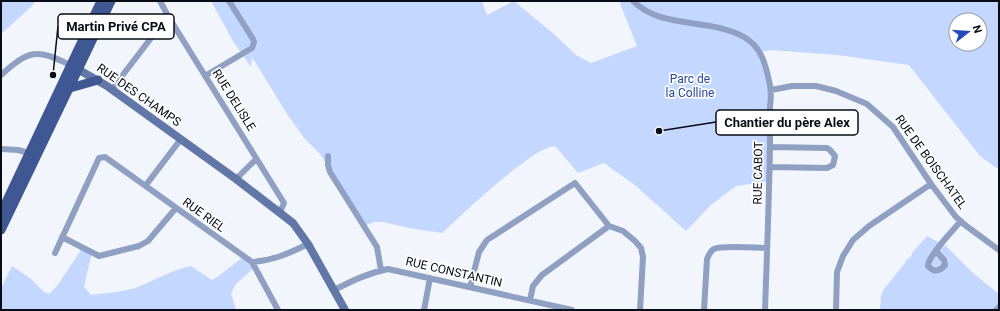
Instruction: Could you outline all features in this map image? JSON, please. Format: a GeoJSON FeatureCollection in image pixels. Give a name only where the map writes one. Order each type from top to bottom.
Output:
{"type":"FeatureCollection","features":[{"type":"Feature","properties":{"kind":"main road"},"geometry":{"type":"LineString","coordinates":[[1,230],[70,88],[74,67],[101,1]]}},
{"type":"Feature","properties":{"kind":"main road"},"geometry":{"type":"LineString","coordinates":[[1,213],[29,153],[74,67],[112,1]]}},
{"type":"Feature","properties":{"kind":"main road"},"geometry":{"type":"LineString","coordinates":[[70,88],[98,80]]}},
{"type":"Feature","properties":{"kind":"street","name":"RUE DELISLE"},"geometry":{"type":"LineString","coordinates":[[160,1],[284,203],[280,212]]}},
{"type":"Feature","properties":{"kind":"street"},"geometry":{"type":"LineString","coordinates":[[205,76],[252,48],[254,44],[253,39],[229,1]]}},
{"type":"Feature","properties":{"kind":"street","name":"RUE CABOT"},"geometry":{"type":"LineString","coordinates":[[633,1],[645,10],[659,16],[720,27],[738,34],[752,42],[760,52],[771,90],[765,310]]}},
{"type":"Feature","properties":{"kind":"street"},"geometry":{"type":"LineString","coordinates":[[112,89],[168,16]]}},
{"type":"Feature","properties":{"kind":"street","name":"RUE DES CHAMPS"},"geometry":{"type":"LineString","coordinates":[[1,76],[16,62],[36,53],[48,55],[98,80],[280,212],[293,223],[308,244]]}},
{"type":"Feature","properties":{"kind":"street","name":"RUE DE BOISCHATEL"},"geometry":{"type":"LineString","coordinates":[[771,90],[792,86],[816,86],[836,91],[867,104],[894,127],[948,208],[961,221],[999,250]]}},
{"type":"Feature","properties":{"kind":"street"},"geometry":{"type":"LineString","coordinates":[[146,185],[181,139]]}},
{"type":"Feature","properties":{"kind":"street"},"geometry":{"type":"LineString","coordinates":[[770,147],[827,148],[835,156],[833,165],[827,168],[770,166]]}},
{"type":"Feature","properties":{"kind":"street"},"geometry":{"type":"LineString","coordinates":[[1,149],[18,150],[29,153]]}},
{"type":"Feature","properties":{"kind":"street"},"geometry":{"type":"LineString","coordinates":[[328,156],[330,172],[377,246],[381,270]]}},
{"type":"Feature","properties":{"kind":"street","name":"RUE RIEL"},"geometry":{"type":"LineString","coordinates":[[62,237],[99,158],[105,157],[252,262],[278,310]]}},
{"type":"Feature","properties":{"kind":"street"},"geometry":{"type":"LineString","coordinates":[[236,179],[256,159]]}},
{"type":"Feature","properties":{"kind":"street"},"geometry":{"type":"LineString","coordinates":[[470,287],[479,252],[487,240],[575,183],[609,226],[623,231],[635,241],[640,248],[643,257],[640,310]]}},
{"type":"Feature","properties":{"kind":"street"},"geometry":{"type":"LineString","coordinates":[[836,310],[837,272],[843,256],[853,240],[869,226],[931,184]]}},
{"type":"Feature","properties":{"kind":"street"},"geometry":{"type":"LineString","coordinates":[[55,253],[62,237],[99,256],[142,245],[148,241],[176,208]]}},
{"type":"Feature","properties":{"kind":"street"},"geometry":{"type":"LineString","coordinates":[[936,251],[961,221]]}},
{"type":"Feature","properties":{"kind":"street"},"geometry":{"type":"LineString","coordinates":[[530,300],[533,286],[542,275],[609,226]]}},
{"type":"Feature","properties":{"kind":"street"},"geometry":{"type":"LineString","coordinates":[[252,262],[261,262],[287,254],[308,244],[345,310]]}},
{"type":"Feature","properties":{"kind":"street"},"geometry":{"type":"LineString","coordinates":[[704,310],[707,259],[710,252],[715,248],[723,247],[767,248]]}},
{"type":"Feature","properties":{"kind":"street","name":"RUE CONSTANTIN"},"geometry":{"type":"LineString","coordinates":[[334,290],[361,276],[388,269],[572,310]]}},
{"type":"Feature","properties":{"kind":"street"},"geometry":{"type":"LineString","coordinates":[[424,310],[430,278]]}},
{"type":"Feature","properties":{"kind":"street"},"geometry":{"type":"LineString","coordinates":[[996,310],[999,306]]}},
{"type":"Feature","properties":{"kind":"green space"},"geometry":{"type":"Polygon","coordinates":[[[1,1],[36,1],[1,34],[1,1]]]}},
{"type":"Feature","properties":{"kind":"green space","name":"Parc de la Colline"},"geometry":{"type":"Polygon","coordinates":[[[211,1],[482,1],[487,15],[514,1],[555,35],[576,55],[591,63],[637,46],[619,1],[999,1],[999,170],[980,156],[909,65],[837,55],[770,50],[761,52],[771,90],[770,181],[736,186],[711,205],[686,231],[636,186],[604,163],[578,173],[555,146],[541,151],[520,165],[490,189],[442,233],[383,222],[374,222],[364,226],[320,154],[304,138],[287,114],[252,57],[251,67],[233,41],[211,1]]]}},
{"type":"Feature","properties":{"kind":"green space"},"geometry":{"type":"Polygon","coordinates":[[[927,236],[946,246],[973,273],[999,294],[999,306],[996,310],[880,310],[881,296],[884,289],[927,236]]]}},
{"type":"Feature","properties":{"kind":"green space"},"geometry":{"type":"Polygon","coordinates":[[[83,247],[92,252],[84,287],[91,295],[132,289],[191,266],[212,280],[243,257],[254,268],[236,284],[231,293],[236,310],[1,310],[1,288],[12,266],[30,278],[44,292],[49,294],[57,286],[83,247]]]}},
{"type":"Feature","properties":{"kind":"place","name":"Martin Privé CPA"},"geometry":{"type":"Point","coordinates":[53,75]}},
{"type":"Feature","properties":{"kind":"place","name":"Chantier du père Alex"},"geometry":{"type":"Point","coordinates":[659,131]}}]}
